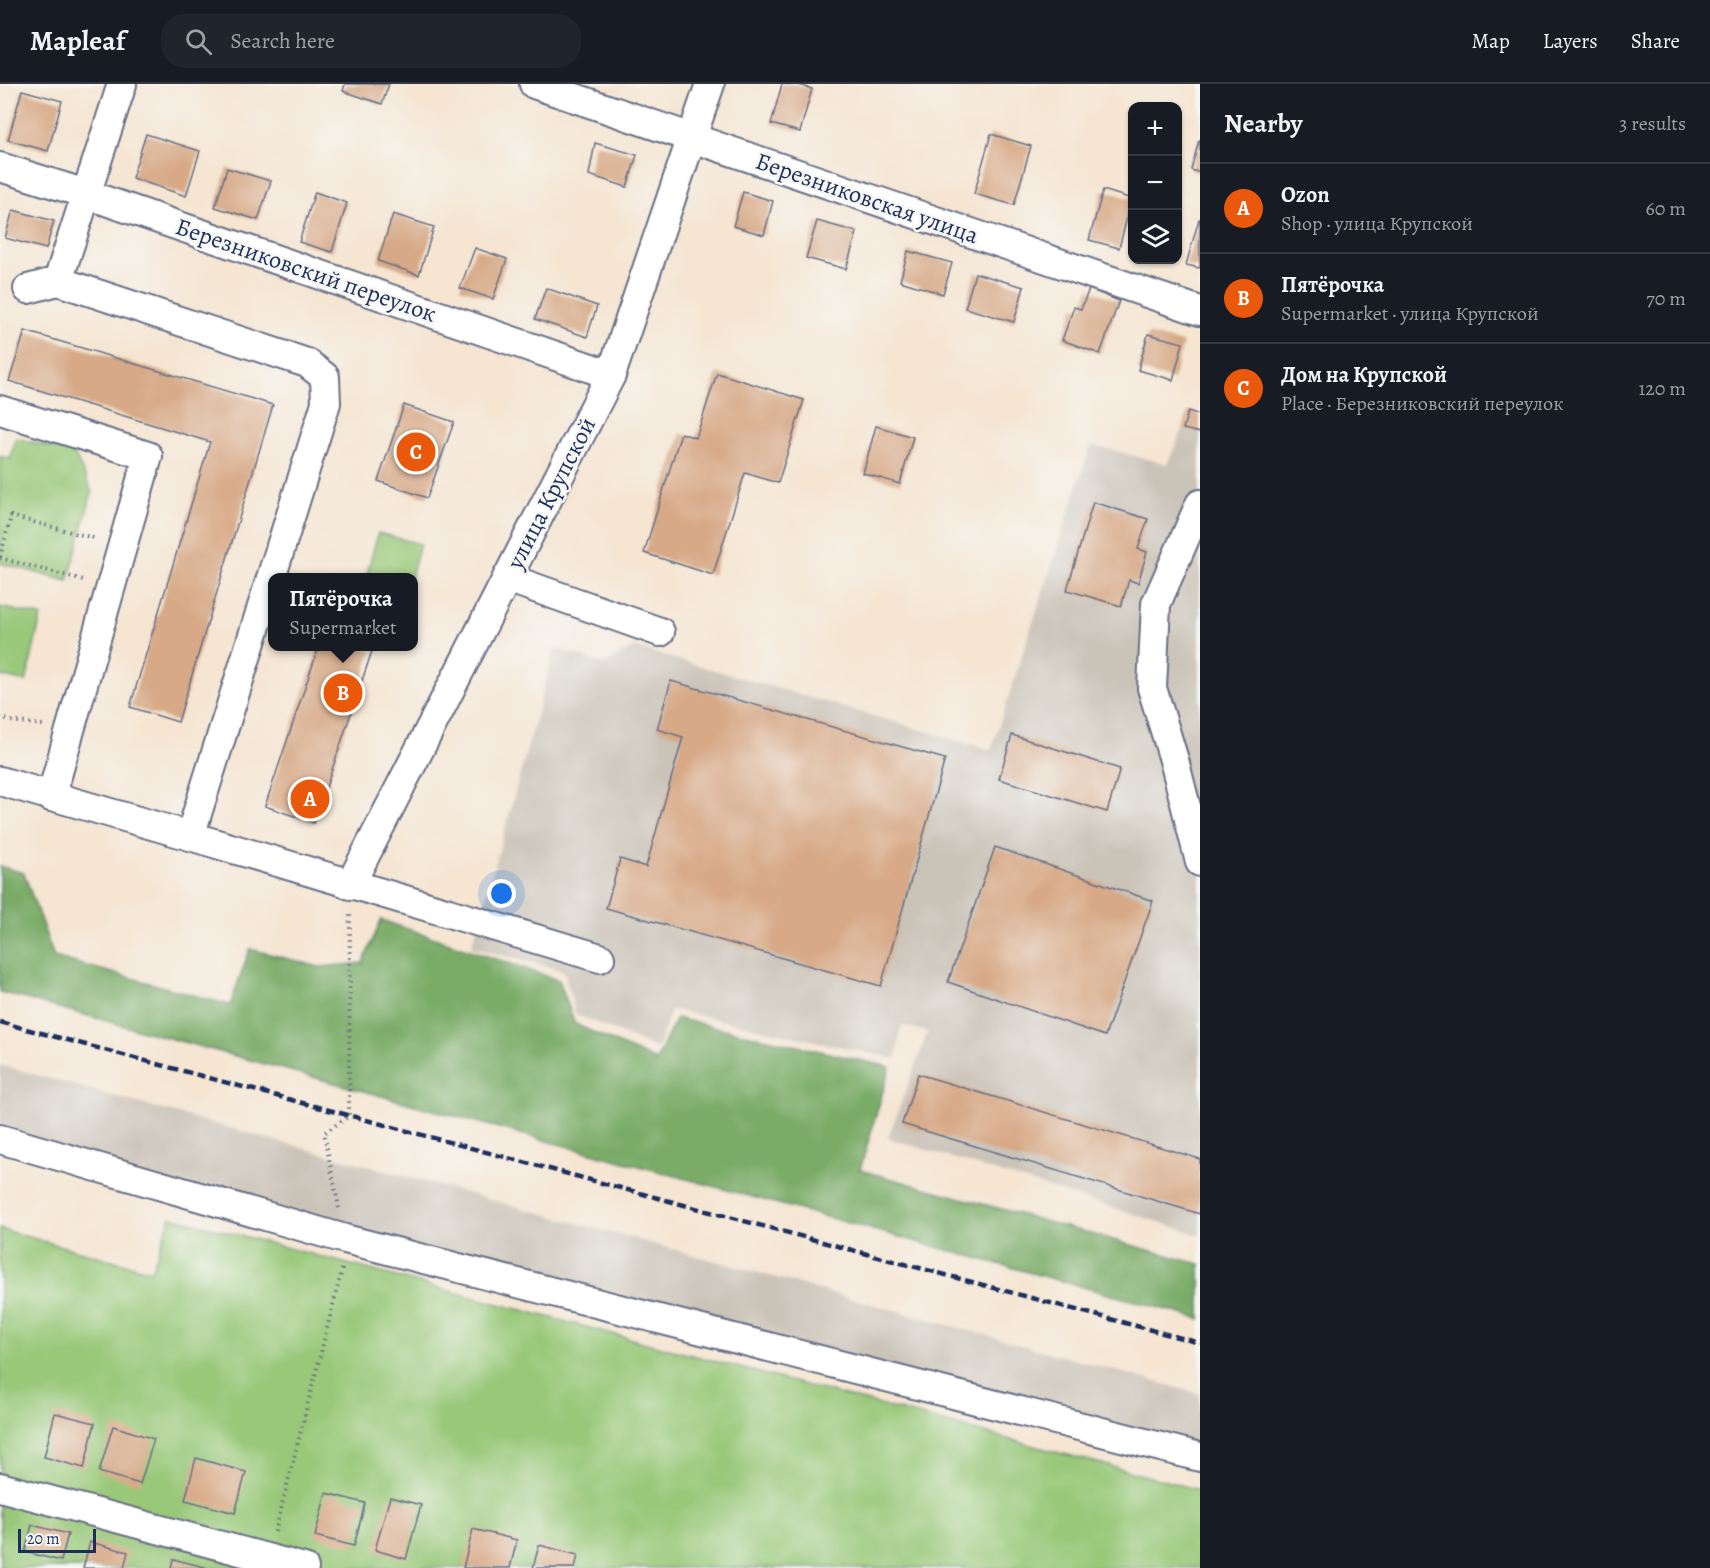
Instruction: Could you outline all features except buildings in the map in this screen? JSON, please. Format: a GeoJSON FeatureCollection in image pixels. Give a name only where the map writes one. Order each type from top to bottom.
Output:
{"type":"FeatureCollection","features":[{"type":"Feature","properties":{"kind":"street"},"geometry":{"type":"LineString","coordinates":[[58,281],[122,84]]}},
{"type":"Feature","properties":{"kind":"street","name":"Березниковская улица"},"geometry":{"type":"LineString","coordinates":[[534,84],[1200,311]]}},
{"type":"Feature","properties":{"kind":"street","name":"улица Крупской"},"geometry":{"type":"LineString","coordinates":[[350,885],[611,375],[710,84]]}},
{"type":"Feature","properties":{"kind":"street","name":"Березниковский переулок"},"geometry":{"type":"LineString","coordinates":[[0,167],[86,194],[611,375]]}},
{"type":"Feature","properties":{"kind":"street"},"geometry":{"type":"LineString","coordinates":[[28,289],[58,281],[307,363],[325,376],[326,403],[273,573]]}},
{"type":"Feature","properties":{"kind":"street"},"geometry":{"type":"LineString","coordinates":[[0,410],[148,456],[51,796]]}},
{"type":"Feature","properties":{"kind":"street"},"geometry":{"type":"LineString","coordinates":[[1200,504],[1156,604],[1152,688],[1174,760],[1200,862]]}},
{"type":"Feature","properties":{"kind":"street"},"geometry":{"type":"LineString","coordinates":[[507,578],[660,632]]}},
{"type":"Feature","properties":{"kind":"street"},"geometry":{"type":"LineString","coordinates":[[190,836],[268,588]]}},
{"type":"Feature","properties":{"kind":"street"},"geometry":{"type":"LineString","coordinates":[[0,781],[600,958]]}},
{"type":"Feature","properties":{"kind":"street"},"geometry":{"type":"LineString","coordinates":[[0,1139],[345,1239],[1200,1457]]}},
{"type":"Feature","properties":{"kind":"street"},"geometry":{"type":"LineString","coordinates":[[0,1487],[256,1560],[304,1568]]}},
{"type":"Feature","properties":{"kind":"path"},"geometry":{"type":"LineString","coordinates":[[111,588],[0,557],[11,516],[99,540],[119,557]]}},
{"type":"Feature","properties":{"kind":"path"},"geometry":{"type":"LineString","coordinates":[[0,717],[11,721],[71,729]]}},
{"type":"Feature","properties":{"kind":"path"},"geometry":{"type":"LineString","coordinates":[[256,1560],[345,1256],[345,1239],[324,1133],[349,1116],[350,885]]}},
{"type":"Feature","properties":{"kind":"shaded area"},"geometry":{"type":"Polygon","coordinates":[[[1188,411],[1200,415],[1200,1235],[888,1138],[928,1032],[901,1025],[896,1059],[671,1009],[658,1049],[575,1014],[564,971],[471,947],[555,648],[604,664],[634,647],[991,750],[1091,445],[1167,464],[1183,429],[1188,411]]]}},
{"type":"Feature","properties":{"kind":"shaded area"},"geometry":{"type":"Polygon","coordinates":[[[0,1065],[1200,1394],[1200,1465],[0,1140],[0,1065]]]}},
{"type":"Feature","properties":{"kind":"green space"},"geometry":{"type":"Polygon","coordinates":[[[16,438],[74,453],[92,492],[68,581],[0,563],[0,456],[10,459],[16,438]]]}},
{"type":"Feature","properties":{"kind":"green space"},"geometry":{"type":"Polygon","coordinates":[[[378,533],[420,544],[412,573],[367,573],[378,533]]]}},
{"type":"Feature","properties":{"kind":"green space"},"geometry":{"type":"Polygon","coordinates":[[[0,607],[41,616],[26,682],[0,676],[0,607]]]}},
{"type":"Feature","properties":{"kind":"green space"},"geometry":{"type":"Polygon","coordinates":[[[0,866],[24,873],[54,957],[230,1005],[250,949],[320,967],[363,963],[381,920],[559,980],[575,1024],[656,1061],[676,1018],[890,1067],[860,1170],[1200,1264],[1200,1319],[0,992],[0,866]]]}},
{"type":"Feature","properties":{"kind":"green space"},"geometry":{"type":"Polygon","coordinates":[[[171,1217],[1200,1490],[1200,1568],[0,1568],[0,1229],[151,1271],[171,1217]]]}},
{"type":"Feature","properties":{"kind":"railway"},"geometry":{"type":"LineString","coordinates":[[0,1022],[1200,1343]]}},
{"type":"Feature","properties":{"kind":"place","name":"Дом на Крупской"},"geometry":{"type":"Point","coordinates":[416,452]}},
{"type":"Feature","properties":{"kind":"place","name":"Пятёрочка"},"geometry":{"type":"Point","coordinates":[343,693]}},
{"type":"Feature","properties":{"kind":"place","name":"Ozon"},"geometry":{"type":"Point","coordinates":[310,799]}}]}
